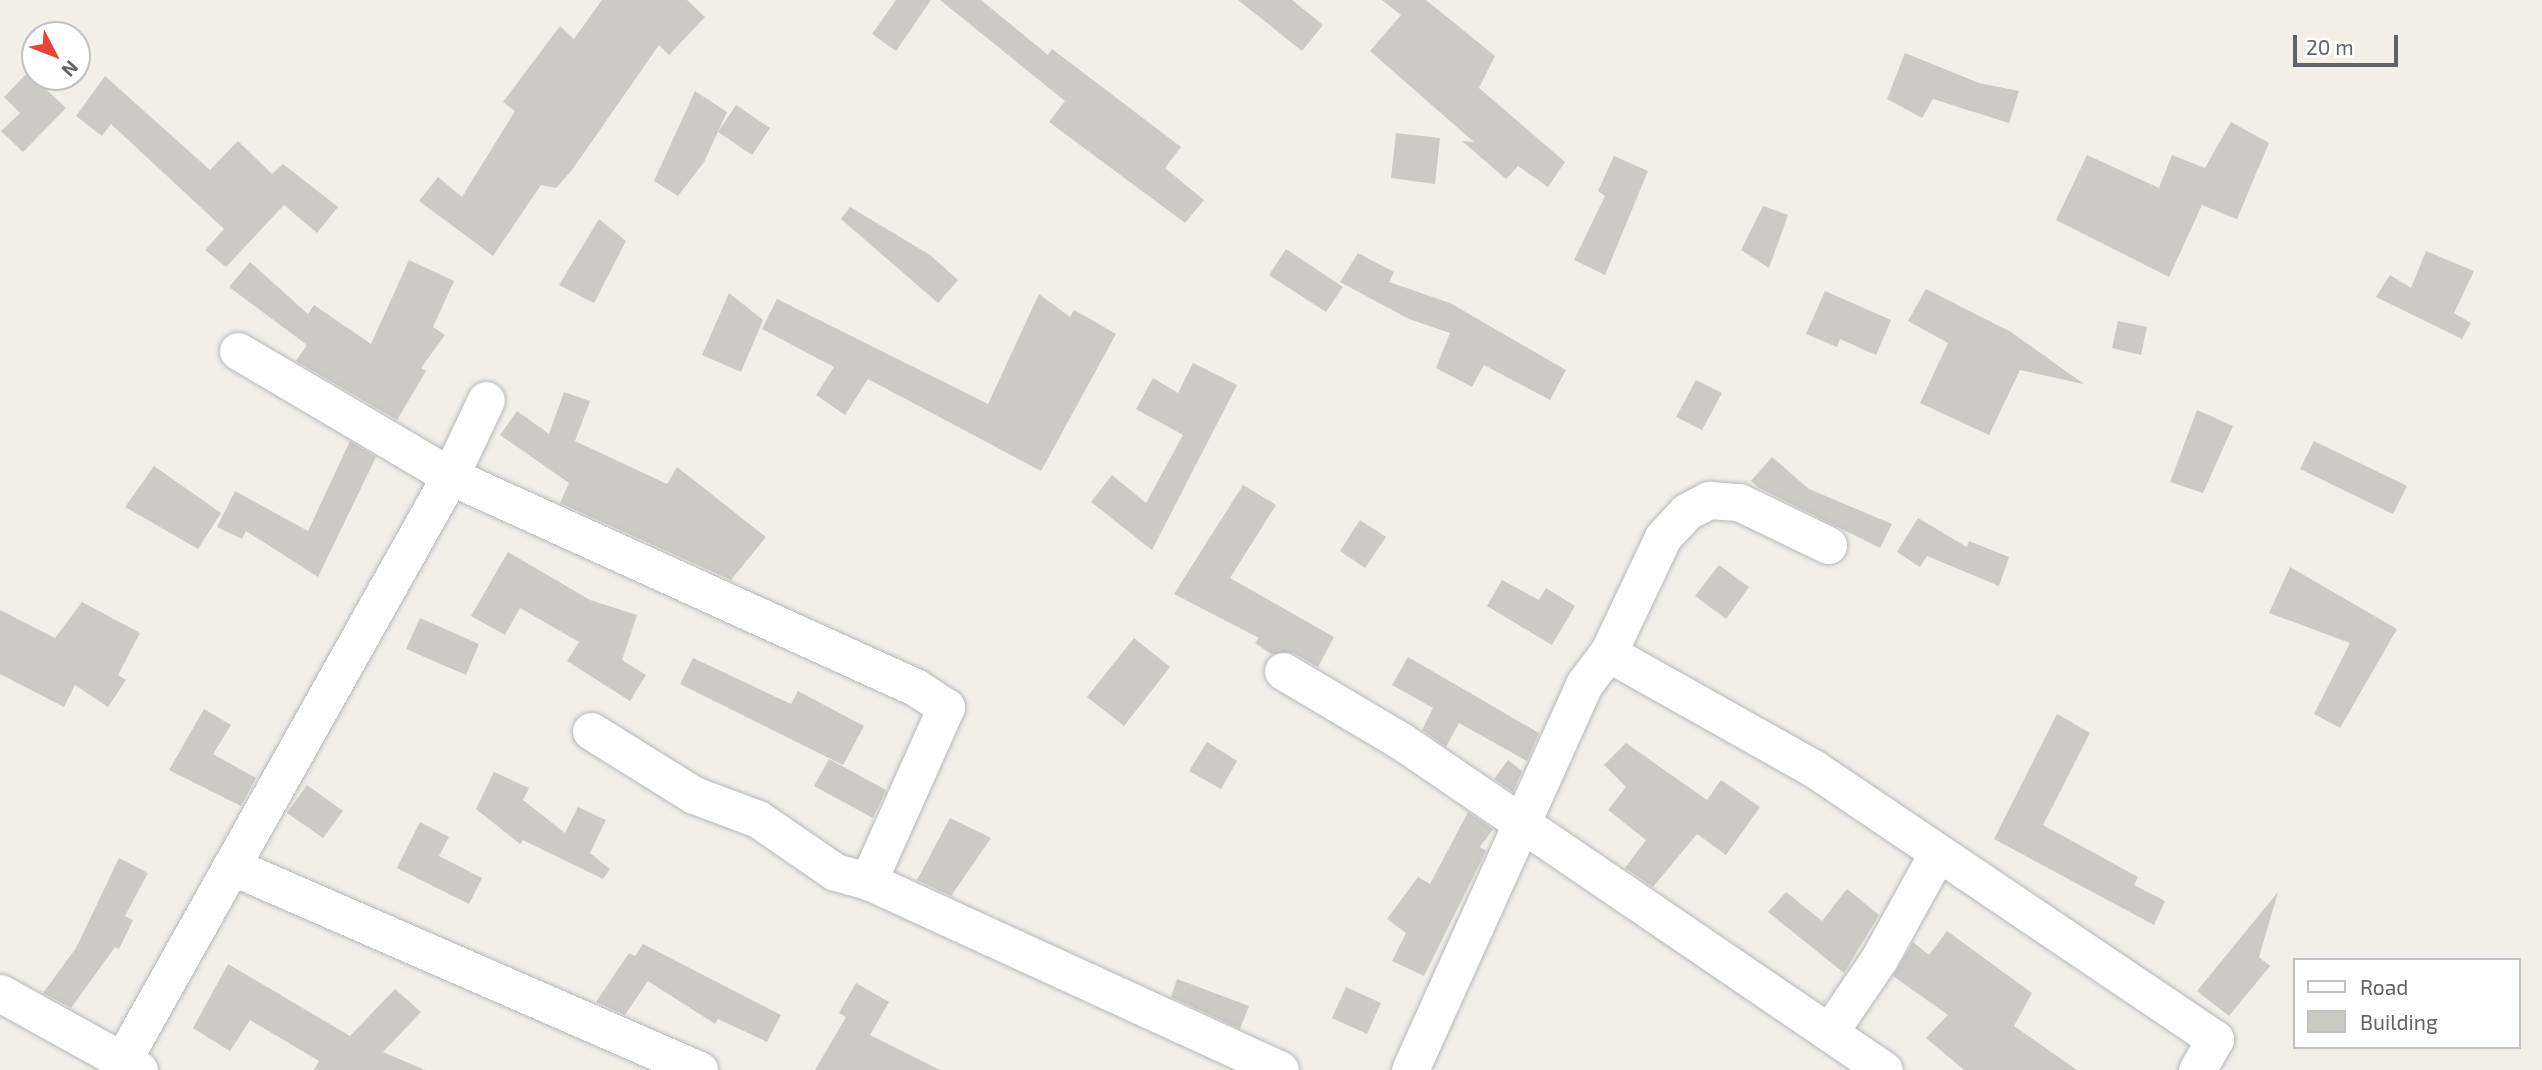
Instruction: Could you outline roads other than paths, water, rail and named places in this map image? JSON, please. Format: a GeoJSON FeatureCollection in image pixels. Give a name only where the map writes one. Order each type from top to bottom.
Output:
{"type":"FeatureCollection","features":[{"type":"Feature","properties":{"kind":"street"},"geometry":{"type":"LineString","coordinates":[[239,351],[450,476],[915,687],[946,707],[868,881]]}},
{"type":"Feature","properties":{"kind":"street"},"geometry":{"type":"LineString","coordinates":[[0,993],[126,1067],[231,866],[450,476],[486,400]]}},
{"type":"Feature","properties":{"kind":"street"},"geometry":{"type":"LineString","coordinates":[[1410,1070],[1518,825],[1585,683],[1608,653],[1663,537],[1686,512],[1709,500],[1739,502],[1828,545]]}},
{"type":"Feature","properties":{"kind":"street"},"geometry":{"type":"LineString","coordinates":[[1608,653],[1813,768],[1937,854],[2216,1039],[2197,1070]]}},
{"type":"Feature","properties":{"kind":"street"},"geometry":{"type":"LineString","coordinates":[[1283,671],[1401,741],[1518,825],[1830,1031],[1884,1070]]}},
{"type":"Feature","properties":{"kind":"street"},"geometry":{"type":"LineString","coordinates":[[591,731],[694,795],[758,819],[835,872],[868,881],[1280,1070]]}},
{"type":"Feature","properties":{"kind":"street"},"geometry":{"type":"LineString","coordinates":[[1830,1031],[1879,959],[1937,854]]}},
{"type":"Feature","properties":{"kind":"street"},"geometry":{"type":"LineString","coordinates":[[231,866],[699,1070]]}}]}
